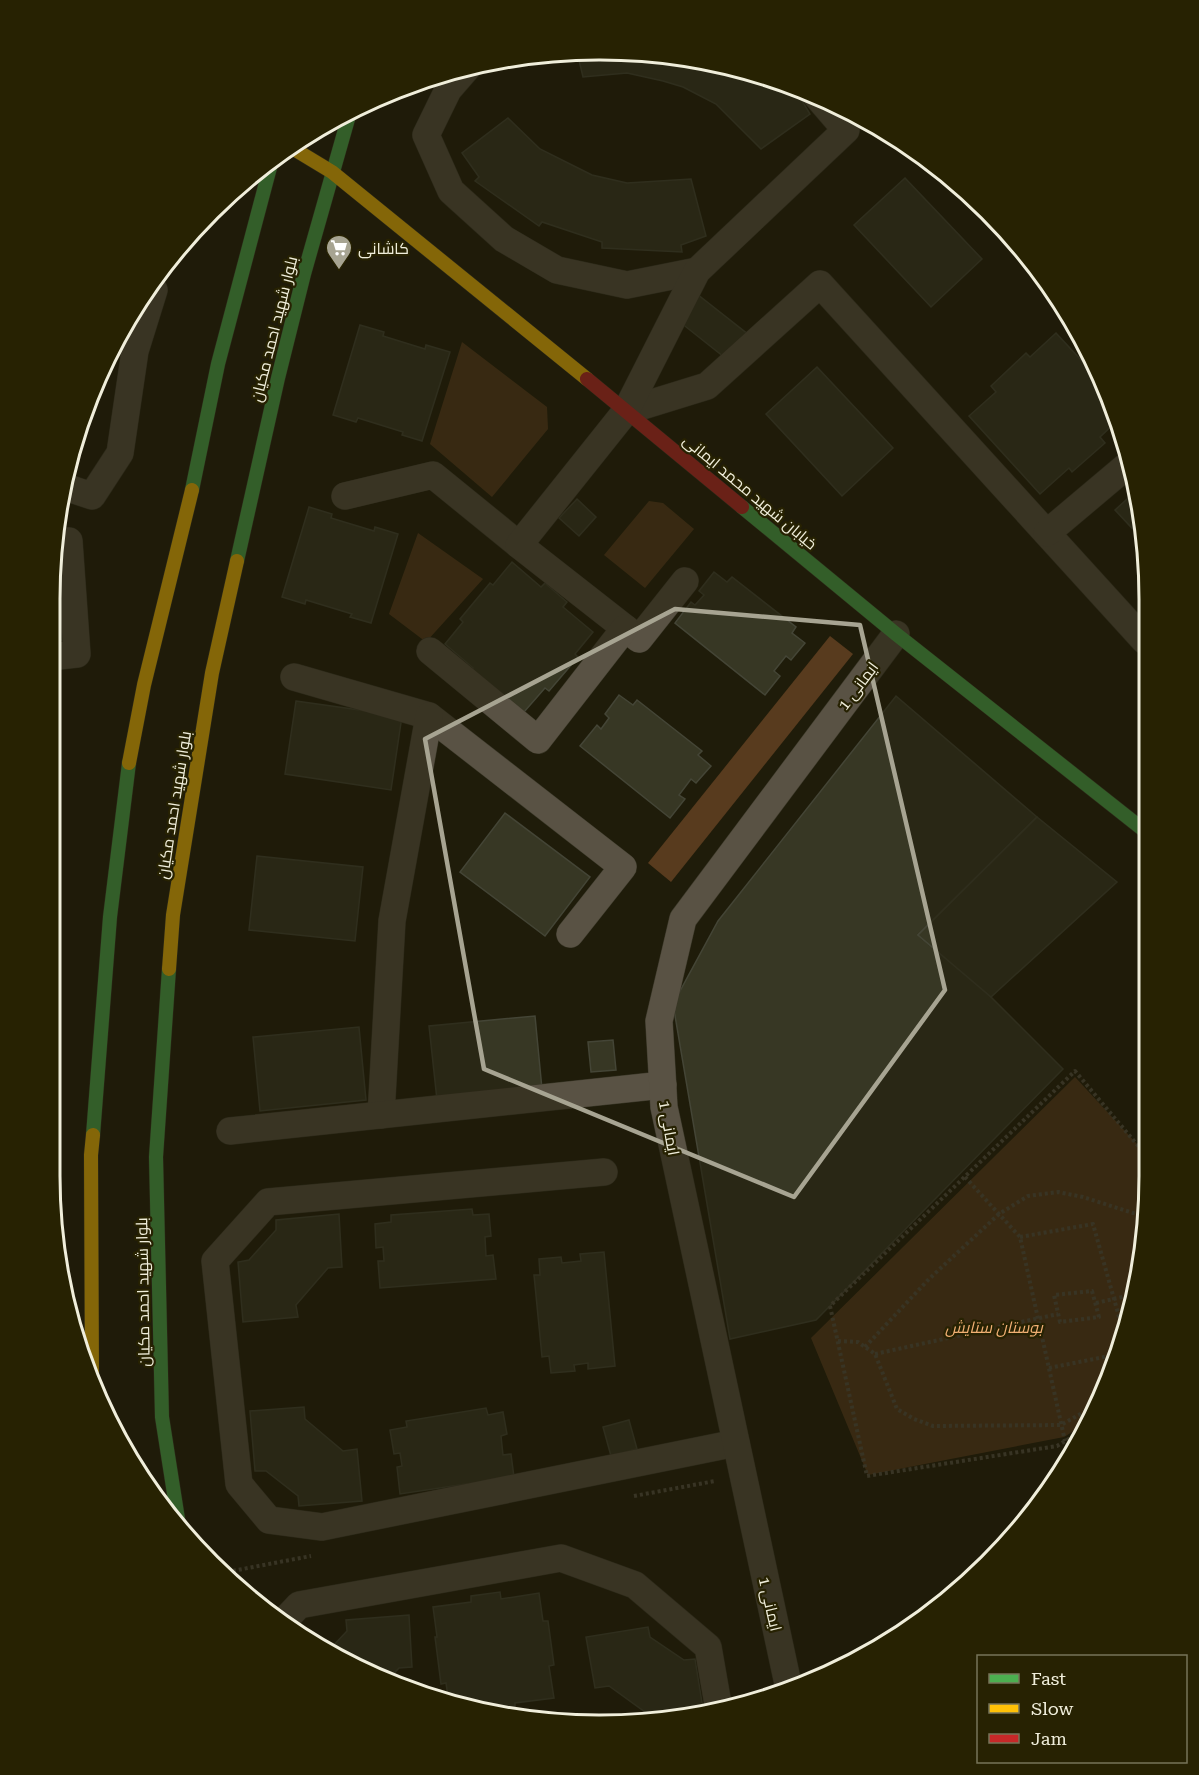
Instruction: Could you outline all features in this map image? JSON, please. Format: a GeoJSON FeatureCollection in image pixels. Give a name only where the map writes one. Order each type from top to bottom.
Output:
{"type":"FeatureCollection","features":[{"type":"Feature","properties":{"kind":"main road","name":"بلوار شهید احمد مکیان"},"geometry":{"type":"LineString","coordinates":[[177,1511],[162,1417],[156,1157],[173,915],[212,673],[278,378],[347,123]]}},
{"type":"Feature","properties":{"kind":"main road","name":"خیابان شهید محمد ایمانی"},"geometry":{"type":"LineString","coordinates":[[299,152],[332,172],[896,634],[1139,827]]}},
{"type":"Feature","properties":{"kind":"main road"},"geometry":{"type":"LineString","coordinates":[[93,1359],[91,1155],[110,917],[128,766],[144,685],[185,521],[218,364],[269,173]]}},
{"type":"Feature","properties":{"kind":"street"},"geometry":{"type":"LineString","coordinates":[[458,79],[448,90],[426,135],[451,191],[504,239],[556,270],[627,285],[697,271]]}},
{"type":"Feature","properties":{"kind":"street"},"geometry":{"type":"LineString","coordinates":[[519,545],[626,411],[697,271],[846,130],[831,113]]}},
{"type":"Feature","properties":{"kind":"street"},"geometry":{"type":"LineString","coordinates":[[626,411],[707,386],[820,284],[1139,634]]}},
{"type":"Feature","properties":{"kind":"street"},"geometry":{"type":"LineString","coordinates":[[71,489],[92,496],[120,453],[125,348],[142,315]]}},
{"type":"Feature","properties":{"kind":"street"},"geometry":{"type":"LineString","coordinates":[[1047,533],[1123,469]]}},
{"type":"Feature","properties":{"kind":"street"},"geometry":{"type":"LineString","coordinates":[[345,496],[433,475],[639,639],[685,581]]}},
{"type":"Feature","properties":{"kind":"street"},"geometry":{"type":"LineString","coordinates":[[60,656],[77,654],[69,541],[64,541]]}},
{"type":"Feature","properties":{"kind":"street"},"geometry":{"type":"LineString","coordinates":[[430,651],[538,740],[625,628]]}},
{"type":"Feature","properties":{"kind":"street","name":"ایمانی 1"},"geometry":{"type":"LineString","coordinates":[[787,1681],[663,1107],[659,1021],[683,919],[896,634]]}},
{"type":"Feature","properties":{"kind":"street"},"geometry":{"type":"LineString","coordinates":[[294,677],[429,716],[623,867],[570,934]]}},
{"type":"Feature","properties":{"kind":"street"},"geometry":{"type":"LineString","coordinates":[[381,1115],[392,921],[429,716]]}},
{"type":"Feature","properties":{"kind":"street"},"geometry":{"type":"LineString","coordinates":[[230,1131],[663,1086]]}},
{"type":"Feature","properties":{"kind":"street"},"geometry":{"type":"LineString","coordinates":[[604,1172],[268,1202],[215,1261],[239,1484],[269,1520],[322,1527],[735,1443]]}},
{"type":"Feature","properties":{"kind":"street"},"geometry":{"type":"LineString","coordinates":[[289,1616],[299,1605],[561,1558],[635,1585],[708,1647],[718,1702]]}},
{"type":"Feature","properties":{"kind":"path"},"geometry":{"type":"LineString","coordinates":[[1070,1439],[1057,1446],[867,1476],[830,1306],[1075,1071],[1139,1148]]}},
{"type":"Feature","properties":{"kind":"path"},"geometry":{"type":"LineString","coordinates":[[964,1177],[1020,1237],[1065,1442]]}},
{"type":"Feature","properties":{"kind":"path"},"geometry":{"type":"LineString","coordinates":[[865,1347],[929,1279],[999,1214],[1028,1196],[1058,1192],[1138,1213]]}},
{"type":"Feature","properties":{"kind":"path"},"geometry":{"type":"LineString","coordinates":[[1020,1237],[1093,1224],[1120,1318]]}},
{"type":"Feature","properties":{"kind":"path"},"geometry":{"type":"LineString","coordinates":[[1092,1291],[1100,1317],[1060,1322],[1058,1314],[1054,1295],[1092,1291]]}},
{"type":"Feature","properties":{"kind":"path"},"geometry":{"type":"LineString","coordinates":[[1096,1302],[1126,1295]]}},
{"type":"Feature","properties":{"kind":"path"},"geometry":{"type":"LineString","coordinates":[[875,1354],[1058,1314]]}},
{"type":"Feature","properties":{"kind":"path"},"geometry":{"type":"LineString","coordinates":[[838,1341],[858,1342],[875,1354],[897,1409],[933,1426],[1061,1425],[1084,1412]]}},
{"type":"Feature","properties":{"kind":"path"},"geometry":{"type":"LineString","coordinates":[[1049,1368],[1107,1356]]}},
{"type":"Feature","properties":{"kind":"highlighted area"},"geometry":{"type":"Polygon","coordinates":[[[675,609],[860,625],[945,990],[794,1197],[484,1069],[425,739],[675,609]]]}},
{"type":"Feature","properties":{"kind":"green space"},"geometry":{"type":"Polygon","coordinates":[[[462,342],[547,407],[548,429],[492,497],[430,444],[462,342]]]}},
{"type":"Feature","properties":{"kind":"green space"},"geometry":{"type":"Polygon","coordinates":[[[649,501],[663,503],[694,529],[645,588],[604,555],[649,501]]]}},
{"type":"Feature","properties":{"kind":"green space"},"geometry":{"type":"Polygon","coordinates":[[[418,533],[483,579],[426,642],[389,614],[418,533]]]}},
{"type":"Feature","properties":{"kind":"green space"},"geometry":{"type":"Polygon","coordinates":[[[830,636],[853,654],[671,882],[648,863],[830,636]]]}},
{"type":"Feature","properties":{"kind":"green space","name":"بوستان ستایش"},"geometry":{"type":"Polygon","coordinates":[[[1075,1077],[1139,1146],[1138,1211],[1129,1281],[1121,1315],[1098,1382],[1074,1430],[1064,1437],[868,1475],[811,1338],[1075,1077]]]}},
{"type":"Feature","properties":{"kind":"building"},"geometry":{"type":"Polygon","coordinates":[[[579,61],[635,61],[705,70],[739,78],[801,99],[810,114],[761,149],[716,104],[683,87],[627,73],[583,77],[579,61]]]}},
{"type":"Feature","properties":{"kind":"building"},"geometry":{"type":"Polygon","coordinates":[[[508,118],[540,149],[592,175],[627,183],[691,179],[706,236],[681,245],[682,252],[602,248],[602,242],[542,222],[539,226],[475,181],[479,177],[462,153],[508,118]]]}},
{"type":"Feature","properties":{"kind":"building"},"geometry":{"type":"Polygon","coordinates":[[[905,178],[982,259],[931,307],[854,225],[905,178]]]}},
{"type":"Feature","properties":{"kind":"building"},"geometry":{"type":"Polygon","coordinates":[[[697,294],[749,335],[729,361],[676,319],[697,294]]]}},
{"type":"Feature","properties":{"kind":"building"},"geometry":{"type":"Polygon","coordinates":[[[360,325],[384,332],[383,336],[425,349],[426,345],[450,352],[422,441],[402,435],[403,432],[358,418],[356,422],[333,415],[360,325]]]}},
{"type":"Feature","properties":{"kind":"building"},"geometry":{"type":"Polygon","coordinates":[[[1056,333],[1084,363],[1110,427],[1100,437],[1105,443],[1072,472],[1069,468],[1040,494],[969,416],[996,392],[991,386],[1026,353],[1030,357],[1056,333]]]}},
{"type":"Feature","properties":{"kind":"building"},"geometry":{"type":"Polygon","coordinates":[[[817,367],[893,448],[842,496],[766,414],[817,367]]]}},
{"type":"Feature","properties":{"kind":"building"},"geometry":{"type":"Polygon","coordinates":[[[1129,497],[1134,530],[1115,510],[1129,497]]]}},
{"type":"Feature","properties":{"kind":"building"},"geometry":{"type":"Polygon","coordinates":[[[577,499],[596,517],[579,536],[559,518],[577,499]]]}},
{"type":"Feature","properties":{"kind":"building"},"geometry":{"type":"Polygon","coordinates":[[[309,507],[332,514],[331,518],[374,531],[375,527],[398,534],[371,623],[350,617],[352,614],[306,600],[305,604],[282,597],[309,507]]]}},
{"type":"Feature","properties":{"kind":"building"},"geometry":{"type":"Polygon","coordinates":[[[512,562],[541,587],[545,583],[567,602],[563,607],[593,632],[575,654],[578,657],[549,691],[545,688],[524,712],[470,672],[473,668],[445,644],[463,622],[460,619],[490,583],[493,585],[512,562]]]}},
{"type":"Feature","properties":{"kind":"building"},"geometry":{"type":"Polygon","coordinates":[[[714,572],[727,582],[732,577],[796,627],[792,633],[805,643],[791,660],[786,656],[774,671],[780,676],[765,695],[675,623],[691,602],[695,605],[704,595],[699,591],[714,572]]]}},
{"type":"Feature","properties":{"kind":"building"},"geometry":{"type":"Polygon","coordinates":[[[60,583],[61,583],[66,640],[60,640],[60,583]]]}},
{"type":"Feature","properties":{"kind":"building"},"geometry":{"type":"Polygon","coordinates":[[[619,695],[633,705],[637,700],[702,751],[698,755],[711,766],[696,783],[691,779],[679,795],[685,799],[670,818],[580,746],[597,725],[601,729],[609,718],[605,714],[619,695]]]}},
{"type":"Feature","properties":{"kind":"building"},"geometry":{"type":"Polygon","coordinates":[[[896,696],[1037,817],[918,935],[986,992],[1063,1069],[816,1320],[730,1339],[673,1004],[718,921],[896,696]]]}},
{"type":"Feature","properties":{"kind":"building"},"geometry":{"type":"Polygon","coordinates":[[[296,701],[402,716],[391,790],[285,774],[296,701]]]}},
{"type":"Feature","properties":{"kind":"building"},"geometry":{"type":"Polygon","coordinates":[[[505,813],[590,877],[545,936],[460,872],[505,813]]]}},
{"type":"Feature","properties":{"kind":"building"},"geometry":{"type":"Polygon","coordinates":[[[1037,817],[1117,882],[991,997],[918,935],[1037,817]]]}},
{"type":"Feature","properties":{"kind":"building"},"geometry":{"type":"Polygon","coordinates":[[[257,856],[363,867],[355,941],[249,930],[257,856]]]}},
{"type":"Feature","properties":{"kind":"building"},"geometry":{"type":"Polygon","coordinates":[[[535,1016],[542,1089],[437,1100],[429,1026],[535,1016]]]}},
{"type":"Feature","properties":{"kind":"building"},"geometry":{"type":"Polygon","coordinates":[[[359,1027],[366,1100],[260,1111],[253,1037],[359,1027]]]}},
{"type":"Feature","properties":{"kind":"building"},"geometry":{"type":"Polygon","coordinates":[[[613,1040],[616,1070],[591,1072],[588,1042],[613,1040]]]}},
{"type":"Feature","properties":{"kind":"building"},"geometry":{"type":"Polygon","coordinates":[[[472,1209],[473,1215],[489,1214],[491,1236],[485,1237],[486,1256],[493,1255],[496,1279],[380,1288],[378,1261],[384,1261],[383,1247],[376,1248],[375,1224],[391,1222],[391,1215],[472,1209]]]}},
{"type":"Feature","properties":{"kind":"building"},"geometry":{"type":"Polygon","coordinates":[[[339,1214],[342,1267],[328,1268],[296,1305],[298,1317],[243,1322],[238,1262],[249,1260],[276,1230],[276,1220],[339,1214]]]}},
{"type":"Feature","properties":{"kind":"building"},"geometry":{"type":"Polygon","coordinates":[[[604,1252],[615,1366],[588,1369],[588,1363],[574,1365],[575,1371],[551,1373],[549,1356],[542,1357],[534,1275],[540,1275],[539,1259],[561,1257],[562,1263],[581,1261],[580,1254],[604,1252]]]}},
{"type":"Feature","properties":{"kind":"building"},"geometry":{"type":"Polygon","coordinates":[[[304,1407],[305,1419],[343,1451],[357,1449],[362,1501],[299,1506],[298,1496],[266,1471],[255,1471],[250,1411],[304,1407]]]}},
{"type":"Feature","properties":{"kind":"building"},"geometry":{"type":"Polygon","coordinates":[[[486,1408],[488,1415],[503,1412],[507,1434],[501,1436],[503,1455],[511,1454],[514,1477],[400,1494],[397,1467],[402,1466],[400,1453],[394,1454],[390,1430],[407,1427],[406,1421],[486,1408]]]}},
{"type":"Feature","properties":{"kind":"building"},"geometry":{"type":"Polygon","coordinates":[[[629,1420],[637,1449],[611,1456],[603,1427],[629,1420]]]}},
{"type":"Feature","properties":{"kind":"building"},"geometry":{"type":"Polygon","coordinates":[[[500,1592],[501,1599],[539,1593],[543,1621],[548,1621],[554,1665],[549,1666],[554,1698],[515,1703],[515,1707],[512,1708],[447,1693],[446,1683],[441,1684],[433,1607],[471,1602],[471,1596],[500,1592]]]}},
{"type":"Feature","properties":{"kind":"building"},"geometry":{"type":"Polygon","coordinates":[[[409,1615],[412,1667],[399,1668],[393,1674],[334,1645],[347,1631],[346,1620],[409,1615]]]}},
{"type":"Feature","properties":{"kind":"building"},"geometry":{"type":"Polygon","coordinates":[[[648,1627],[650,1637],[684,1660],[695,1659],[702,1705],[646,1713],[609,1686],[595,1688],[586,1637],[648,1627]]]}},
{"type":"Feature","properties":{"kind":"traffic: fast"},"geometry":{"type":"LineString","coordinates":[[237,561],[304,274],[347,123]]}},
{"type":"Feature","properties":{"kind":"traffic: fast"},"geometry":{"type":"LineString","coordinates":[[192,490],[218,364],[269,173]]}},
{"type":"Feature","properties":{"kind":"traffic: fast"},"geometry":{"type":"LineString","coordinates":[[742,507],[896,634],[1139,826]]}},
{"type":"Feature","properties":{"kind":"traffic: fast"},"geometry":{"type":"LineString","coordinates":[[93,1135],[110,917],[129,763]]}},
{"type":"Feature","properties":{"kind":"traffic: fast"},"geometry":{"type":"LineString","coordinates":[[169,969],[156,1157],[162,1417],[177,1511]]}},
{"type":"Feature","properties":{"kind":"traffic: slow"},"geometry":{"type":"LineString","coordinates":[[299,152],[332,172],[587,379]]}},
{"type":"Feature","properties":{"kind":"traffic: slow"},"geometry":{"type":"LineString","coordinates":[[129,763],[144,685],[192,490]]}},
{"type":"Feature","properties":{"kind":"traffic: slow"},"geometry":{"type":"LineString","coordinates":[[169,969],[173,915],[212,673],[237,561]]}},
{"type":"Feature","properties":{"kind":"traffic: slow"},"geometry":{"type":"LineString","coordinates":[[92,1357],[91,1155],[93,1135]]}},
{"type":"Feature","properties":{"kind":"traffic: jam"},"geometry":{"type":"LineString","coordinates":[[587,379],[742,507]]}},
{"type":"Feature","properties":{"kind":"place","name":"کاشانی"},"geometry":{"type":"Point","coordinates":[339,271]}}]}
